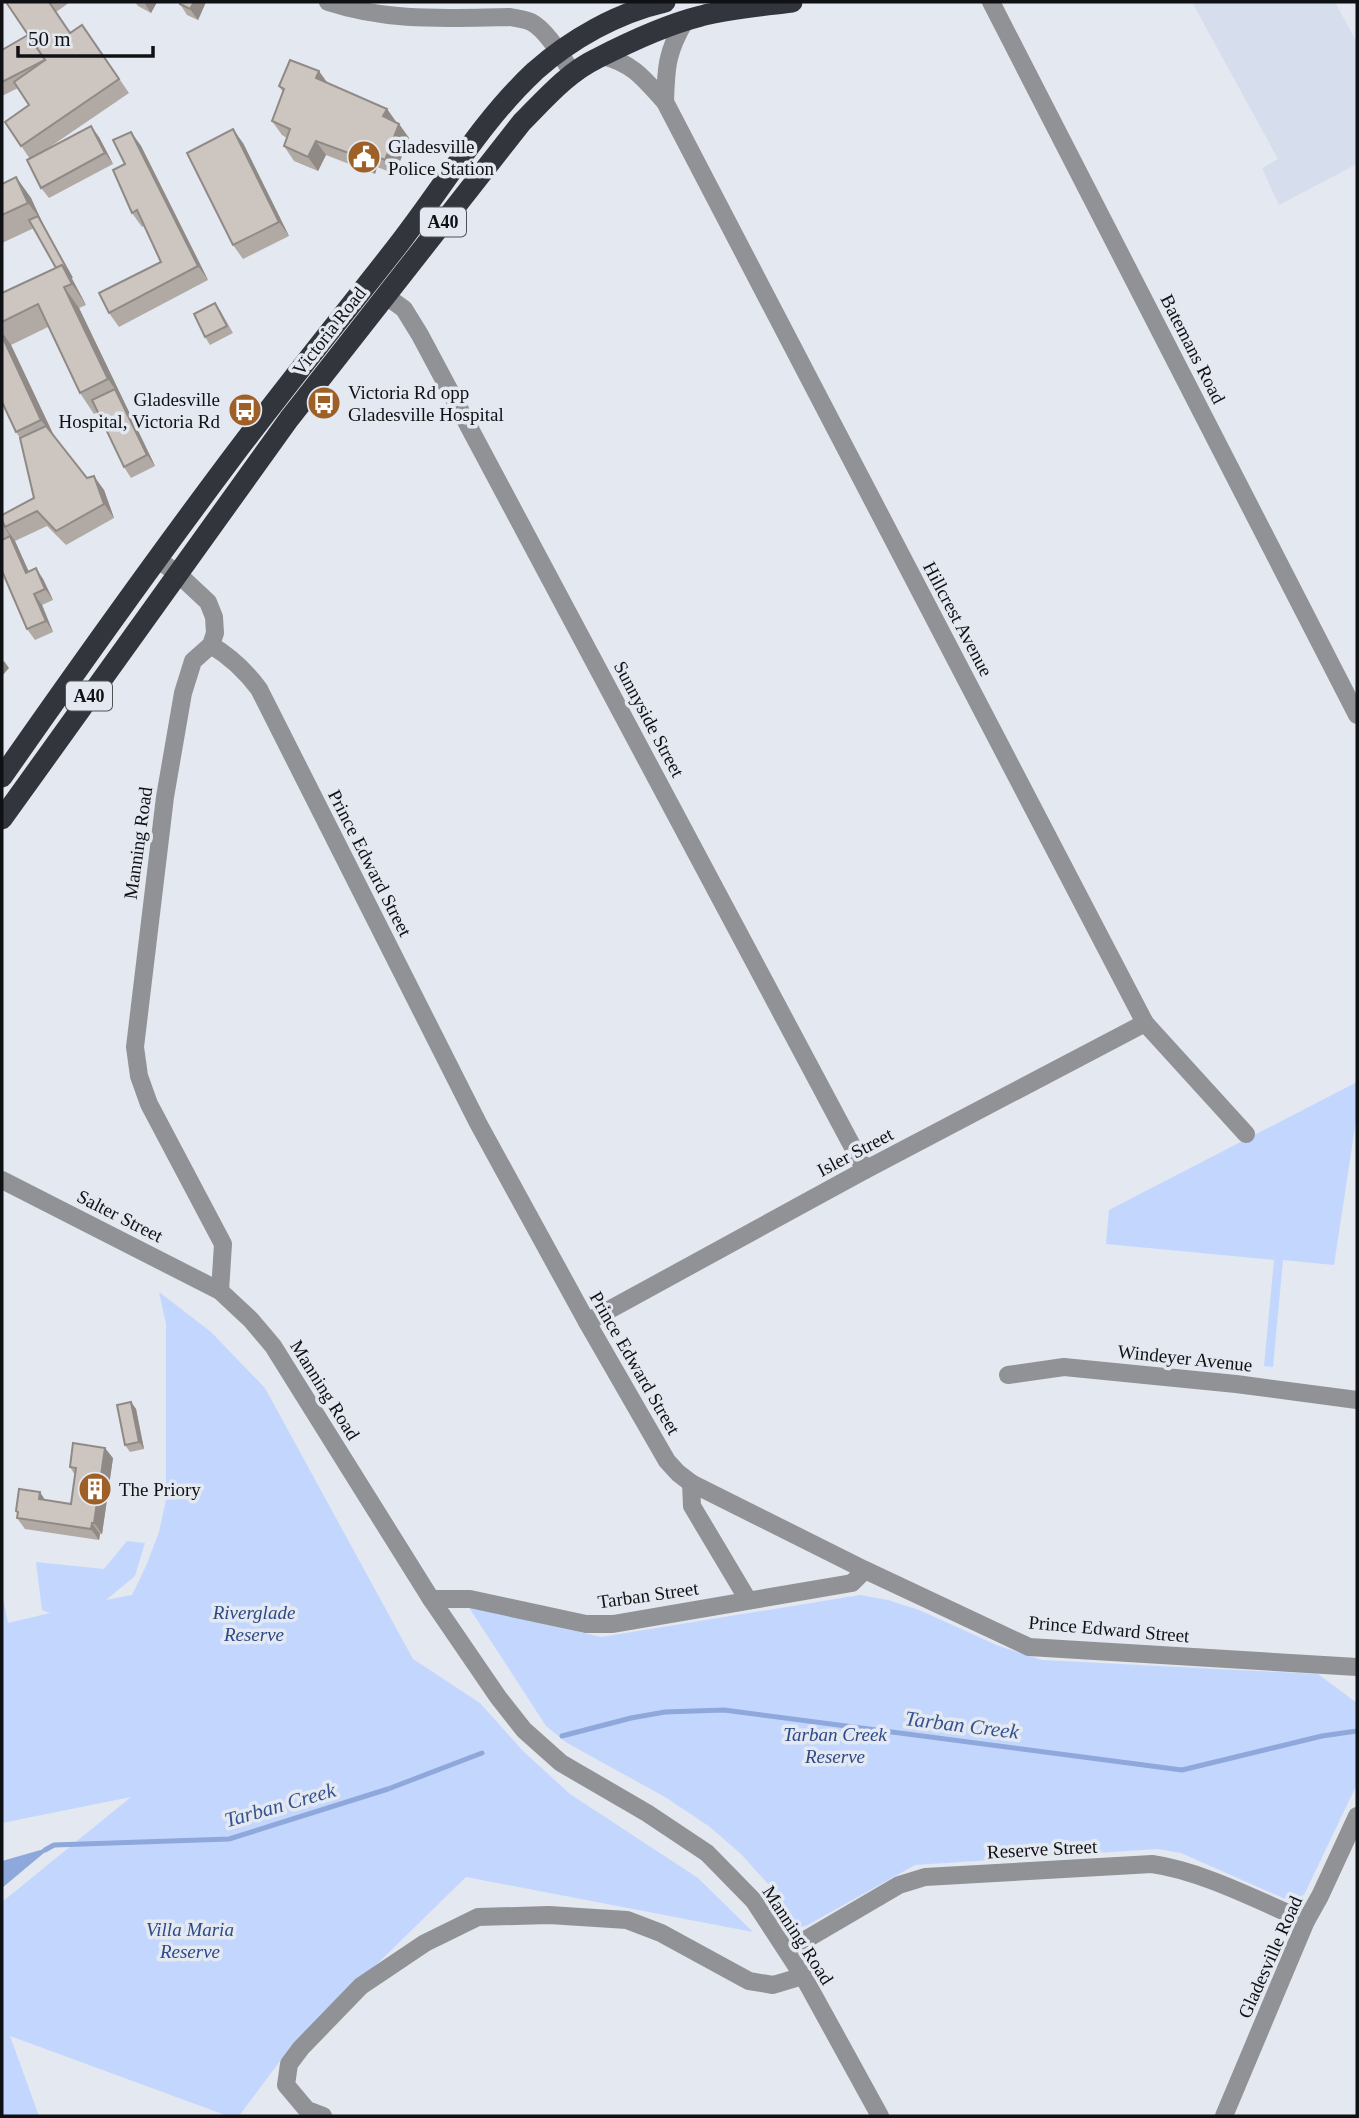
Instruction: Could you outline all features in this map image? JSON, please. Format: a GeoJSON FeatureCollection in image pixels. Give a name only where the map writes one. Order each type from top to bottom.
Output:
{"type":"FeatureCollection","features":[{"type":"Feature","properties":{"kind":"highway","name":"Victoria Road"},"geometry":{"type":"LineString","coordinates":[[2,777],[230,461],[420,218],[484,125],[530,77],[558,53],[615,19],[643,7],[665,2]]}},
{"type":"Feature","properties":{"kind":"highway","name":"Victoria Road"},"geometry":{"type":"LineString","coordinates":[[2,819],[289,419],[507,140],[554,90],[595,59],[685,21],[702,15],[792,2]]}},
{"type":"Feature","properties":{"kind":"street"},"geometry":{"type":"LineString","coordinates":[[328,2],[380,8],[414,18],[524,19],[541,30],[573,74]]}},
{"type":"Feature","properties":{"kind":"street","name":"Batemans Road"},"geometry":{"type":"LineString","coordinates":[[990,2],[1357,715]]}},
{"type":"Feature","properties":{"kind":"street"},"geometry":{"type":"LineString","coordinates":[[665,102],[670,49],[685,21]]}},
{"type":"Feature","properties":{"kind":"street"},"geometry":{"type":"LineString","coordinates":[[603,56],[620,60],[630,66],[665,102]]}},
{"type":"Feature","properties":{"kind":"street","name":"Hillcrest Avenue"},"geometry":{"type":"LineString","coordinates":[[665,102],[1145,1023],[1246,1134]]}},
{"type":"Feature","properties":{"kind":"street","name":"Sunnyside Street"},"geometry":{"type":"LineString","coordinates":[[386,296],[404,309],[416,328],[865,1170]]}},
{"type":"Feature","properties":{"kind":"street"},"geometry":{"type":"LineString","coordinates":[[158,560],[177,573],[208,602],[214,617],[215,633],[211,645]]}},
{"type":"Feature","properties":{"kind":"street","name":"Manning Road"},"geometry":{"type":"LineString","coordinates":[[211,645],[193,661],[186,677],[165,797],[135,1047],[139,1076],[149,1104],[223,1244],[220,1291],[251,1320],[273,1346],[464,1650],[524,1730],[561,1762],[647,1813],[707,1853],[754,1901],[788,1950],[880,2116]]}},
{"type":"Feature","properties":{"kind":"street","name":"Prince Edward Street"},"geometry":{"type":"LineString","coordinates":[[211,645],[231,657],[259,689],[478,1124],[587,1322],[667,1461],[678,1474],[865,1570],[1029,1647],[1357,1667]]}},
{"type":"Feature","properties":{"kind":"street","name":"Isler Street"},"geometry":{"type":"LineString","coordinates":[[587,1322],[865,1170],[1145,1023]]}},
{"type":"Feature","properties":{"kind":"street","name":"Salter Street"},"geometry":{"type":"LineString","coordinates":[[2,1180],[220,1291]]}},
{"type":"Feature","properties":{"kind":"street","name":"Windeyer Avenue"},"geometry":{"type":"LineString","coordinates":[[1008,1374],[1064,1367],[1236,1384],[1357,1400]]}},
{"type":"Feature","properties":{"kind":"street"},"geometry":{"type":"LineString","coordinates":[[691,1483],[692,1506],[748,1600]]}},
{"type":"Feature","properties":{"kind":"street","name":"Tarban Street"},"geometry":{"type":"LineString","coordinates":[[431,1599],[470,1599],[597,1625],[613,1624],[852,1583],[865,1570]]}},
{"type":"Feature","properties":{"kind":"street","name":"Gladesville Road"},"geometry":{"type":"LineString","coordinates":[[1224,2116],[1307,1921],[1357,1816]]}},
{"type":"Feature","properties":{"kind":"street","name":"Reserve Street"},"geometry":{"type":"LineString","coordinates":[[788,1950],[899,1885],[925,1877],[1139,1864],[1170,1866],[1307,1921]]}},
{"type":"Feature","properties":{"kind":"street"},"geometry":{"type":"LineString","coordinates":[[315,2113],[286,2085],[289,2064],[301,2048],[361,1986],[425,1943],[478,1917],[549,1915],[626,1920],[661,1933],[749,1981],[773,1985],[803,1976]]}},
{"type":"Feature","properties":{"kind":"shaded area"},"geometry":{"type":"Polygon","coordinates":[[[1192,2],[1335,2],[1357,43],[1357,164],[1279,205],[1262,168],[1278,159],[1192,2]]]}},
{"type":"Feature","properties":{"kind":"shaded area"},"geometry":{"type":"Polygon","coordinates":[[[51,1847],[2,1888],[2,1861],[51,1847]]]}},
{"type":"Feature","properties":{"kind":"green space"},"geometry":{"type":"Polygon","coordinates":[[[1357,1082],[1357,1114],[1334,1265],[1283,1260],[1273,1367],[1264,1366],[1274,1260],[1106,1244],[1109,1210],[1357,1082]]]}},
{"type":"Feature","properties":{"kind":"green space"},"geometry":{"type":"Polygon","coordinates":[[[159,1292],[211,1332],[265,1388],[413,1659],[480,1703],[523,1751],[570,1794],[698,1878],[753,1932],[466,1877],[286,2053],[239,2116],[228,2116],[10,2036],[39,2116],[2,2116],[2,1902],[131,1797],[2,1823],[2,1593],[8,1623],[50,1613],[42,1610],[36,1562],[104,1569],[127,1541],[145,1543],[135,1576],[106,1600],[132,1595],[159,1532],[166,1500],[166,1324],[159,1292]]]}},
{"type":"Feature","properties":{"kind":"green space","name":"Tarban Creek Reserve"},"geometry":{"type":"Polygon","coordinates":[[[860,1595],[919,1610],[999,1646],[1042,1660],[1318,1674],[1357,1703],[1357,1784],[1304,1895],[1292,1900],[1285,1899],[1181,1853],[1157,1849],[915,1865],[806,1926],[795,1927],[770,1886],[741,1854],[710,1827],[665,1797],[567,1743],[546,1726],[468,1606],[601,1637],[860,1595]]]}},
{"type":"Feature","properties":{"kind":"building"},"geometry":{"type":"Polygon","coordinates":[[[6,2],[49,2],[70,33],[82,25],[119,79],[21,146],[5,122],[29,105],[14,82],[45,60],[6,2]]]}},
{"type":"Feature","properties":{"kind":"building"},"geometry":{"type":"Polygon","coordinates":[[[194,2],[190,9],[180,4],[194,2]]]}},
{"type":"Feature","properties":{"kind":"building"},"geometry":{"type":"Polygon","coordinates":[[[28,35],[45,60],[2,82],[2,50],[28,35]]]}},
{"type":"Feature","properties":{"kind":"building"},"geometry":{"type":"Polygon","coordinates":[[[290,60],[319,71],[316,78],[387,109],[383,116],[399,124],[385,160],[368,153],[365,159],[316,141],[308,157],[284,146],[290,129],[272,121],[284,89],[279,86],[290,60]]]}},
{"type":"Feature","properties":{"kind":"building"},"geometry":{"type":"Polygon","coordinates":[[[91,126],[105,153],[41,188],[27,160],[91,126]]]}},
{"type":"Feature","properties":{"kind":"building"},"geometry":{"type":"Polygon","coordinates":[[[233,129],[279,222],[233,245],[187,153],[233,129]]]}},
{"type":"Feature","properties":{"kind":"building"},"geometry":{"type":"Polygon","coordinates":[[[131,132],[198,266],[109,313],[99,293],[161,262],[137,210],[132,213],[113,170],[125,164],[113,140],[131,132]]]}},
{"type":"Feature","properties":{"kind":"building"},"geometry":{"type":"Polygon","coordinates":[[[16,177],[28,203],[2,215],[2,184],[16,177]]]}},
{"type":"Feature","properties":{"kind":"building"},"geometry":{"type":"Polygon","coordinates":[[[38,216],[72,278],[62,265],[56,268],[29,220],[38,216]]]}},
{"type":"Feature","properties":{"kind":"building"},"geometry":{"type":"Polygon","coordinates":[[[62,265],[72,284],[64,287],[108,379],[80,393],[38,304],[2,322],[2,293],[62,265]]]}},
{"type":"Feature","properties":{"kind":"building"},"geometry":{"type":"Polygon","coordinates":[[[215,303],[227,326],[205,337],[194,314],[215,303]]]}},
{"type":"Feature","properties":{"kind":"building"},"geometry":{"type":"Polygon","coordinates":[[[2,336],[41,420],[16,432],[2,402],[2,336]]]}},
{"type":"Feature","properties":{"kind":"building"},"geometry":{"type":"Polygon","coordinates":[[[115,389],[147,455],[124,467],[92,400],[115,389]]]}},
{"type":"Feature","properties":{"kind":"building"},"geometry":{"type":"Polygon","coordinates":[[[46,426],[87,478],[94,476],[104,504],[56,531],[37,511],[5,527],[2,515],[34,498],[20,438],[46,426]]]}},
{"type":"Feature","properties":{"kind":"building"},"geometry":{"type":"Polygon","coordinates":[[[10,536],[26,573],[36,568],[45,589],[34,594],[46,621],[27,629],[2,571],[2,540],[10,536]]]}},
{"type":"Feature","properties":{"kind":"building"},"geometry":{"type":"Polygon","coordinates":[[[131,1402],[139,1442],[125,1445],[117,1405],[131,1402]]]}},
{"type":"Feature","properties":{"kind":"building"},"geometry":{"type":"Polygon","coordinates":[[[73,1443],[105,1448],[91,1529],[17,1518],[19,1489],[40,1492],[39,1499],[71,1504],[76,1468],[70,1467],[73,1443]]]}},
{"type":"Feature","properties":{"kind":"waterway","name":"Tarban Creek"},"geometry":{"type":"LineString","coordinates":[[562,1736],[665,1712],[724,1710],[1182,1770],[1322,1736],[1357,1731]]}},
{"type":"Feature","properties":{"kind":"waterway","name":"Tarban Creek"},"geometry":{"type":"LineString","coordinates":[[45,1850],[54,1845],[229,1839],[388,1789],[482,1753]]}},
{"type":"Feature","properties":{"kind":"place","name":"Gladesville Police Station"},"geometry":{"type":"Point","coordinates":[364,157]}},
{"type":"Feature","properties":{"kind":"place","name":"Victoria Rd opp Gladesville Hospital"},"geometry":{"type":"Point","coordinates":[324,403]}},
{"type":"Feature","properties":{"kind":"place","name":"Gladesville Hospital, Victoria Rd"},"geometry":{"type":"Point","coordinates":[245,410]}},
{"type":"Feature","properties":{"kind":"place","name":"The Priory"},"geometry":{"type":"Point","coordinates":[95,1489]}},
{"type":"Feature","properties":{"kind":"park label","name":"Riverglade Reserve"},"geometry":{"type":"Point","coordinates":[254,1623]}},
{"type":"Feature","properties":{"kind":"park label","name":"Villa Maria Reserve"},"geometry":{"type":"Point","coordinates":[190,1940]}}]}
